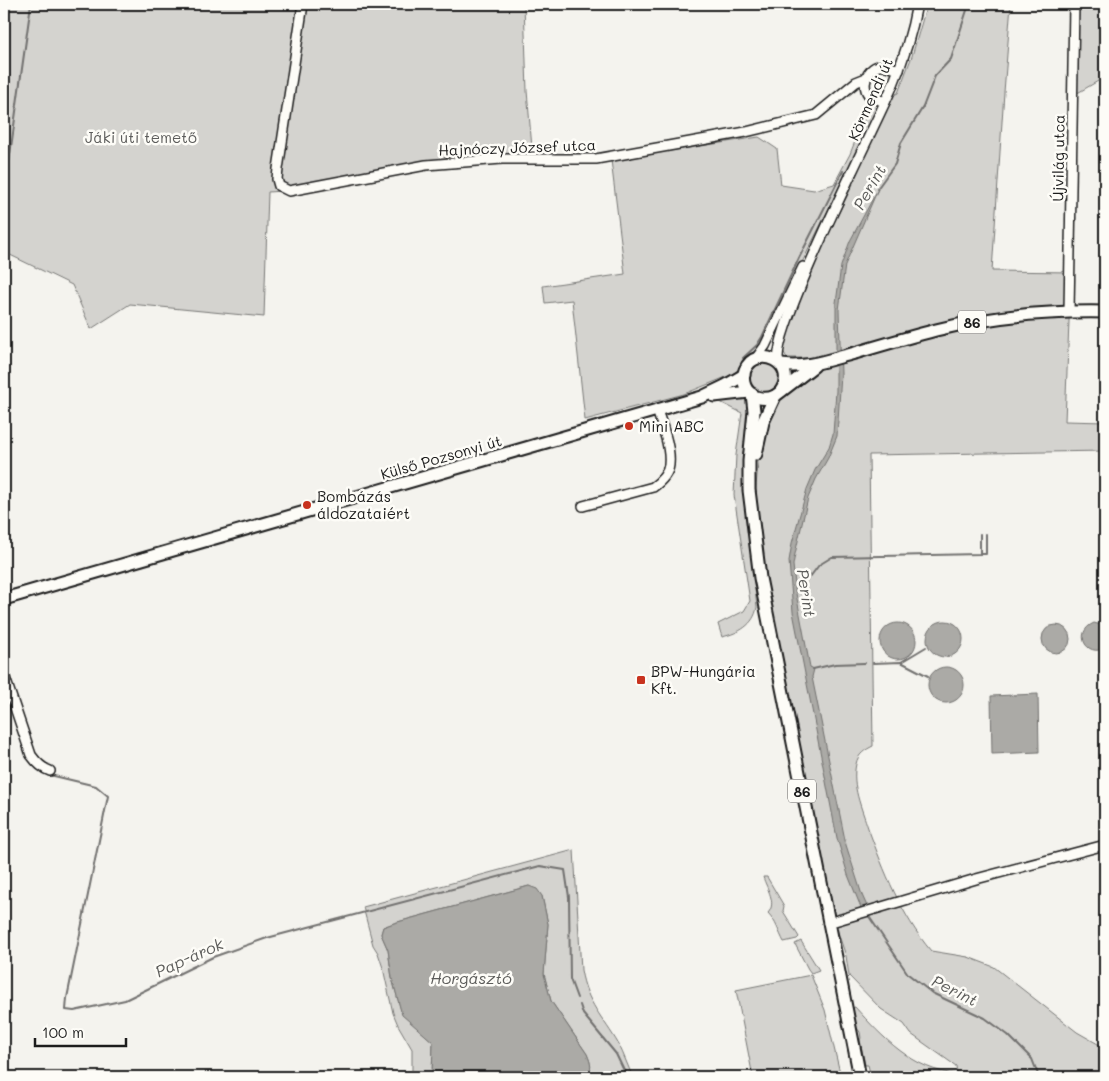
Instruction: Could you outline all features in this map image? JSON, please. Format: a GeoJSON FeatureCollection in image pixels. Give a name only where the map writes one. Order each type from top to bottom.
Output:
{"type":"FeatureCollection","features":[{"type":"Feature","properties":{"kind":"main road","name":"86"},"geometry":{"type":"LineString","coordinates":[[755,360],[769,358],[780,364],[798,367],[937,330],[984,320],[1069,312],[1105,312]]}},
{"type":"Feature","properties":{"kind":"main road"},"geometry":{"type":"LineString","coordinates":[[685,402],[710,394],[744,374],[755,360]]}},
{"type":"Feature","properties":{"kind":"main road","name":"86"},"geometry":{"type":"LineString","coordinates":[[778,393],[821,362]]}},
{"type":"Feature","properties":{"kind":"main road","name":"86"},"geometry":{"type":"LineString","coordinates":[[752,523],[756,456],[765,417],[785,380],[785,372],[780,364]]}},
{"type":"Feature","properties":{"kind":"main road","name":"86"},"geometry":{"type":"LineString","coordinates":[[744,374],[744,382],[751,393],[754,411],[748,484],[762,587],[860,1077]]}},
{"type":"Feature","properties":{"kind":"main road"},"geometry":{"type":"LineString","coordinates":[[685,402],[725,394],[751,393],[763,399],[778,393]]}},
{"type":"Feature","properties":{"kind":"main road","name":"Külső Pozsonyi út"},"geometry":{"type":"LineString","coordinates":[[4,599],[685,402]]}},
{"type":"Feature","properties":{"kind":"street","name":"Hajnóczy József utca"},"geometry":{"type":"LineString","coordinates":[[303,4],[277,179],[279,186],[289,191],[426,165],[502,159],[596,159],[746,132],[816,115],[856,82],[866,78]]}},
{"type":"Feature","properties":{"kind":"street","name":"Körmendi út"},"geometry":{"type":"LineString","coordinates":[[780,364],[777,355],[782,334],[809,267],[899,70],[910,36],[917,4]]}},
{"type":"Feature","properties":{"kind":"street","name":"Újvilág utca"},"geometry":{"type":"LineString","coordinates":[[1069,312],[1074,4]]}},
{"type":"Feature","properties":{"kind":"street"},"geometry":{"type":"LineString","coordinates":[[885,102],[870,96],[867,92],[866,78],[878,66],[887,66],[899,70]]}},
{"type":"Feature","properties":{"kind":"street","name":"Körmendi út"},"geometry":{"type":"LineString","coordinates":[[755,360],[839,201]]}},
{"type":"Feature","properties":{"kind":"street"},"geometry":{"type":"LineString","coordinates":[[583,506],[653,487],[661,481],[668,471],[670,464],[657,410]]}},
{"type":"Feature","properties":{"kind":"street"},"geometry":{"type":"LineString","coordinates":[[4,675],[32,755],[36,762],[50,771]]}},
{"type":"Feature","properties":{"kind":"street"},"geometry":{"type":"LineString","coordinates":[[828,923],[976,879],[1105,845]]}},
{"type":"Feature","properties":{"kind":"green space","name":"Jáki úti temető"},"geometry":{"type":"Polygon","coordinates":[[[4,4],[524,4],[527,91],[533,159],[474,160],[296,190],[268,192],[264,317],[130,304],[91,329],[72,285],[4,252],[4,4]]]}},
{"type":"Feature","properties":{"kind":"green space"},"geometry":{"type":"Polygon","coordinates":[[[927,4],[1011,4],[992,271],[1071,272],[1065,421],[1105,422],[1105,451],[869,455],[873,746],[858,758],[855,772],[856,788],[868,828],[894,892],[911,923],[931,951],[968,957],[994,967],[1077,1032],[1105,1048],[1105,1077],[871,1077],[868,1065],[865,1065],[860,1032],[856,1027],[852,1008],[855,1007],[876,1030],[900,1051],[927,1066],[957,1074],[956,1066],[911,1034],[904,1024],[881,1009],[849,976],[846,956],[829,906],[768,599],[756,509],[759,450],[770,409],[820,358],[787,358],[783,351],[789,329],[804,286],[853,184],[840,186],[760,347],[748,356],[742,367],[731,375],[684,394],[585,420],[572,300],[545,303],[543,286],[625,274],[611,160],[759,137],[777,149],[781,185],[814,190],[834,184],[850,154],[869,106],[898,93],[912,56],[927,4]]]}},
{"type":"Feature","properties":{"kind":"green space"},"geometry":{"type":"Polygon","coordinates":[[[1074,4],[1105,4],[1105,77],[1074,95],[1074,4]]]}},
{"type":"Feature","properties":{"kind":"green space"},"geometry":{"type":"Polygon","coordinates":[[[771,362],[782,375],[782,383],[767,396],[751,390],[747,376],[755,364],[771,362]]]}},
{"type":"Feature","properties":{"kind":"green space"},"geometry":{"type":"Polygon","coordinates":[[[742,393],[751,399],[745,500],[757,607],[753,619],[745,627],[722,637],[718,624],[744,611],[750,601],[734,495],[736,455],[742,413],[720,402],[719,395],[742,393]]]}},
{"type":"Feature","properties":{"kind":"green space"},"geometry":{"type":"Polygon","coordinates":[[[574,850],[581,970],[584,982],[591,1001],[619,1045],[633,1077],[586,1077],[591,1066],[587,1054],[551,1001],[544,974],[548,924],[542,896],[529,886],[383,927],[381,934],[388,950],[392,978],[402,1014],[433,1042],[432,1077],[412,1077],[412,1049],[393,1013],[383,968],[373,945],[363,907],[574,850]]]}},
{"type":"Feature","properties":{"kind":"green space"},"geometry":{"type":"Polygon","coordinates":[[[763,877],[767,877],[784,906],[783,911],[799,937],[797,939],[784,942],[768,913],[772,905],[763,877]]]}},
{"type":"Feature","properties":{"kind":"green space"},"geometry":{"type":"Polygon","coordinates":[[[801,941],[819,970],[811,973],[808,969],[795,944],[801,941]]]}},
{"type":"Feature","properties":{"kind":"green space"},"geometry":{"type":"Polygon","coordinates":[[[811,975],[825,1010],[841,1077],[753,1077],[736,990],[811,975]]]}},
{"type":"Feature","properties":{"kind":"water"},"geometry":{"type":"Polygon","coordinates":[[[878,189],[845,265],[839,310],[841,374],[837,436],[808,498],[793,565],[795,584],[798,583],[795,588],[810,667],[814,669],[812,677],[846,845],[862,895],[870,913],[864,915],[848,875],[837,838],[793,612],[789,561],[807,489],[815,470],[829,447],[833,434],[836,391],[836,303],[841,266],[850,241],[878,189]]]}},
{"type":"Feature","properties":{"kind":"water"},"geometry":{"type":"Polygon","coordinates":[[[945,621],[952,622],[958,626],[962,632],[962,646],[958,652],[952,656],[945,657],[938,656],[932,652],[928,646],[927,639],[928,632],[932,626],[938,622],[945,621]]]}},
{"type":"Feature","properties":{"kind":"water"},"geometry":{"type":"Polygon","coordinates":[[[898,623],[905,624],[911,628],[915,634],[915,648],[911,654],[905,658],[898,659],[891,658],[885,654],[881,648],[880,641],[881,634],[885,628],[891,624],[898,623]]]}},
{"type":"Feature","properties":{"kind":"water"},"geometry":{"type":"Polygon","coordinates":[[[1094,623],[1105,626],[1105,648],[1092,650],[1084,643],[1084,632],[1094,623]]]}},
{"type":"Feature","properties":{"kind":"water"},"geometry":{"type":"Polygon","coordinates":[[[1056,625],[1066,629],[1070,639],[1066,649],[1056,653],[1046,649],[1042,639],[1046,629],[1056,625]]]}},
{"type":"Feature","properties":{"kind":"water"},"geometry":{"type":"Polygon","coordinates":[[[946,667],[953,668],[959,672],[963,678],[963,692],[959,698],[953,702],[946,703],[939,702],[933,698],[929,692],[928,685],[929,678],[933,672],[939,668],[946,667]]]}},
{"type":"Feature","properties":{"kind":"water"},"geometry":{"type":"Polygon","coordinates":[[[1038,694],[1039,752],[992,754],[991,696],[1038,694]]]}},
{"type":"Feature","properties":{"kind":"water","name":"Horgásztó"},"geometry":{"type":"Polygon","coordinates":[[[529,886],[537,889],[542,896],[548,924],[544,974],[551,1001],[587,1054],[590,1071],[586,1077],[432,1077],[433,1042],[402,1015],[392,978],[388,950],[381,934],[383,927],[529,886]]]}},
{"type":"Feature","properties":{"kind":"waterway"},"geometry":{"type":"LineString","coordinates":[[7,176],[31,4]]}},
{"type":"Feature","properties":{"kind":"waterway","name":"Perint"},"geometry":{"type":"LineString","coordinates":[[877,189],[895,164],[901,143],[923,107],[935,76],[951,59],[969,4]]}},
{"type":"Feature","properties":{"kind":"waterway"},"geometry":{"type":"LineString","coordinates":[[743,358],[757,345],[762,337],[843,171]]}},
{"type":"Feature","properties":{"kind":"waterway"},"geometry":{"type":"LineString","coordinates":[[798,584],[810,577],[819,565],[832,557],[980,554],[980,534]]}},
{"type":"Feature","properties":{"kind":"waterway"},"geometry":{"type":"LineString","coordinates":[[981,554],[986,554],[986,534]]}},
{"type":"Feature","properties":{"kind":"waterway"},"geometry":{"type":"LineString","coordinates":[[901,662],[926,647]]}},
{"type":"Feature","properties":{"kind":"waterway"},"geometry":{"type":"LineString","coordinates":[[873,663],[901,662],[928,676]]}},
{"type":"Feature","properties":{"kind":"waterway"},"geometry":{"type":"LineString","coordinates":[[813,669],[835,664],[865,663]]}},
{"type":"Feature","properties":{"kind":"waterway","name":"Pap-árok"},"geometry":{"type":"LineString","coordinates":[[4,690],[10,707]]}},
{"type":"Feature","properties":{"kind":"waterway","name":"Pap-árok"},"geometry":{"type":"LineString","coordinates":[[50,775],[96,786],[108,796],[66,1010],[74,1011],[125,1000],[213,957],[267,938],[540,866],[565,870],[569,897],[570,979],[577,998]]}},
{"type":"Feature","properties":{"kind":"waterway","name":"Perint"},"geometry":{"type":"LineString","coordinates":[[868,915],[908,974],[932,993],[985,1018],[1008,1035],[1032,1059],[1039,1077]]}},
{"type":"Feature","properties":{"kind":"waterway","name":"Pap-árok"},"geometry":{"type":"LineString","coordinates":[[580,1005],[583,1014],[616,1054],[627,1077]]}},
{"type":"Feature","properties":{"kind":"place","name":"Mini ABC"},"geometry":{"type":"Point","coordinates":[629,426]}},
{"type":"Feature","properties":{"kind":"place","name":"Bombázás áldozataiért"},"geometry":{"type":"Point","coordinates":[307,505]}},
{"type":"Feature","properties":{"kind":"place","name":"BPW-Hungária Kft."},"geometry":{"type":"Point","coordinates":[641,680]}}]}
